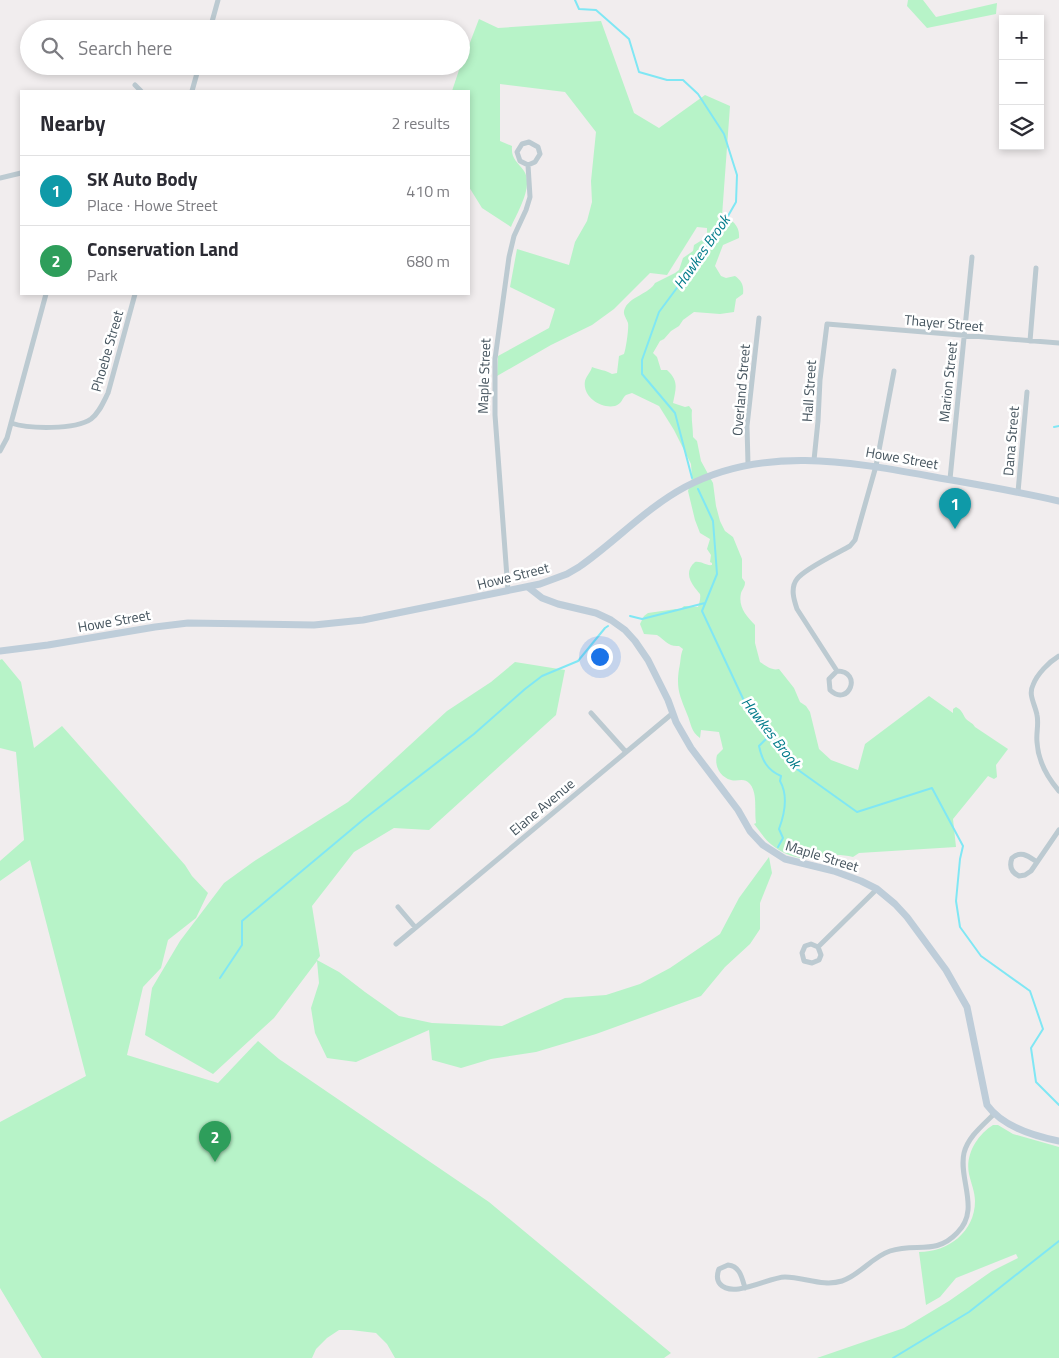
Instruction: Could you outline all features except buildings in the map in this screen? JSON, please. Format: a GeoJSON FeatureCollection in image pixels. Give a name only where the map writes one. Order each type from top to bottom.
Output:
{"type":"FeatureCollection","features":[{"type":"Feature","properties":{"kind":"street"},"geometry":{"type":"LineString","coordinates":[[212,20],[218,0]]}},
{"type":"Feature","properties":{"kind":"street"},"geometry":{"type":"LineString","coordinates":[[192,90],[196,75]]}},
{"type":"Feature","properties":{"kind":"street"},"geometry":{"type":"LineString","coordinates":[[135,85],[140,90]]}},
{"type":"Feature","properties":{"kind":"street","name":"Maple Street"},"geometry":{"type":"LineString","coordinates":[[527,142],[534,144],[539,152],[537,161],[528,165],[521,163],[517,154],[520,145],[527,142]]}},
{"type":"Feature","properties":{"kind":"street","name":"Maple Street"},"geometry":{"type":"LineString","coordinates":[[508,591],[494,414],[495,354],[508,257],[514,236],[530,197],[528,165]]}},
{"type":"Feature","properties":{"kind":"street"},"geometry":{"type":"LineString","coordinates":[[0,178],[20,173]]}},
{"type":"Feature","properties":{"kind":"street","name":"Marion Street"},"geometry":{"type":"LineString","coordinates":[[950,479],[972,257]]}},
{"type":"Feature","properties":{"kind":"street"},"geometry":{"type":"LineString","coordinates":[[1030,341],[1036,268]]}},
{"type":"Feature","properties":{"kind":"street"},"geometry":{"type":"LineString","coordinates":[[0,452],[11,423],[46,295]]}},
{"type":"Feature","properties":{"kind":"street","name":"Phoebe Street"},"geometry":{"type":"LineString","coordinates":[[11,423],[36,426],[66,426],[83,423],[92,418],[101,408],[108,394],[135,295]]}},
{"type":"Feature","properties":{"kind":"street","name":"Overland Street"},"geometry":{"type":"LineString","coordinates":[[748,464],[747,426],[759,318]]}},
{"type":"Feature","properties":{"kind":"street","name":"Thayer Street"},"geometry":{"type":"LineString","coordinates":[[828,324],[1059,343]]}},
{"type":"Feature","properties":{"kind":"street","name":"Hall Street"},"geometry":{"type":"LineString","coordinates":[[814,460],[820,380],[828,324]]}},
{"type":"Feature","properties":{"kind":"street"},"geometry":{"type":"LineString","coordinates":[[837,672],[797,609],[793,600],[794,587],[797,579],[850,546],[855,540],[876,466],[894,371]]}},
{"type":"Feature","properties":{"kind":"street","name":"Dana Street"},"geometry":{"type":"LineString","coordinates":[[1018,492],[1027,392]]}},
{"type":"Feature","properties":{"kind":"street","name":"Howe Street"},"geometry":{"type":"LineString","coordinates":[[0,651],[48,645],[155,626],[188,623],[236,625],[334,624],[528,587],[567,574],[685,487],[718,473],[748,464],[782,460],[814,460],[876,466],[1059,501]]}},
{"type":"Feature","properties":{"kind":"street","name":"Maple Street"},"geometry":{"type":"LineString","coordinates":[[528,587],[542,598],[611,620],[636,641],[648,660],[691,748],[738,810],[750,831],[763,845],[785,859],[834,871],[877,889],[895,904],[911,922],[946,970],[967,1006],[986,1105],[994,1114]]}},
{"type":"Feature","properties":{"kind":"street"},"geometry":{"type":"LineString","coordinates":[[1059,656],[1036,679],[1031,694],[1037,716],[1037,743],[1040,760],[1049,778],[1059,791]]}},
{"type":"Feature","properties":{"kind":"street"},"geometry":{"type":"LineString","coordinates":[[841,671],[848,675],[852,682],[850,689],[844,694],[836,694],[829,686],[831,675],[837,672],[841,671]]}},
{"type":"Feature","properties":{"kind":"street"},"geometry":{"type":"LineString","coordinates":[[591,713],[626,752]]}},
{"type":"Feature","properties":{"kind":"street","name":"Elane Avenue"},"geometry":{"type":"LineString","coordinates":[[396,944],[673,713]]}},
{"type":"Feature","properties":{"kind":"street"},"geometry":{"type":"LineString","coordinates":[[1037,862],[1026,854],[1021,854],[1012,858],[1011,868],[1016,875],[1023,876],[1029,873],[1037,862],[1059,830]]}},
{"type":"Feature","properties":{"kind":"street"},"geometry":{"type":"LineString","coordinates":[[818,947],[877,889]]}},
{"type":"Feature","properties":{"kind":"street"},"geometry":{"type":"LineString","coordinates":[[398,907],[415,927]]}},
{"type":"Feature","properties":{"kind":"street"},"geometry":{"type":"LineString","coordinates":[[745,1288],[735,1266],[725,1265],[719,1270],[718,1279],[723,1286],[732,1288],[745,1288],[784,1277],[822,1282],[840,1281],[889,1251],[903,1247],[935,1247],[950,1240],[962,1229],[968,1213],[964,1153],[975,1133],[994,1114],[1010,1125],[1059,1141]]}},
{"type":"Feature","properties":{"kind":"green space"},"geometry":{"type":"Polygon","coordinates":[[[908,0],[923,0],[936,17],[997,3],[996,14],[927,28],[907,6],[908,0]]]}},
{"type":"Feature","properties":{"kind":"green space"},"geometry":{"type":"Polygon","coordinates":[[[479,19],[498,28],[601,21],[634,113],[659,128],[705,95],[730,106],[722,216],[735,224],[739,238],[723,245],[715,266],[721,276],[726,278],[735,276],[741,282],[743,294],[736,299],[734,312],[720,314],[694,312],[660,341],[653,353],[657,357],[661,370],[667,370],[675,381],[676,389],[673,403],[685,407],[689,406],[692,410],[693,437],[697,441],[701,461],[713,483],[720,521],[725,531],[733,537],[742,559],[742,578],[745,582],[740,598],[746,615],[755,625],[755,643],[760,662],[771,669],[779,669],[794,688],[800,702],[810,712],[819,749],[831,760],[858,770],[865,744],[929,696],[953,713],[953,709],[958,708],[975,727],[1008,749],[996,765],[997,777],[994,779],[988,776],[953,819],[956,847],[859,853],[853,857],[836,855],[804,858],[784,853],[769,843],[754,824],[756,823],[755,797],[750,784],[741,780],[727,779],[717,767],[717,755],[723,749],[719,732],[701,730],[700,738],[693,730],[678,687],[683,649],[669,644],[657,635],[644,634],[640,624],[648,613],[680,610],[684,606],[698,607],[700,594],[691,581],[689,575],[690,568],[695,562],[712,565],[710,562],[711,555],[707,549],[710,539],[700,533],[688,491],[692,478],[691,464],[674,430],[659,406],[632,393],[626,395],[615,406],[604,406],[589,397],[586,392],[585,381],[592,367],[612,374],[617,373],[619,356],[624,354],[627,338],[628,323],[624,314],[625,308],[631,301],[649,290],[655,283],[679,270],[683,258],[693,251],[694,245],[707,237],[707,228],[697,227],[667,275],[650,273],[614,309],[592,325],[551,345],[497,376],[498,356],[549,328],[555,309],[510,287],[517,249],[569,265],[575,242],[587,221],[592,202],[591,181],[596,132],[565,92],[500,84],[500,141],[512,146],[514,157],[527,177],[526,192],[511,227],[482,208],[470,189],[470,90],[452,90],[457,75],[470,75],[470,42],[479,19]]]}},
{"type":"Feature","properties":{"kind":"green space"},"geometry":{"type":"Polygon","coordinates":[[[2,659],[21,682],[34,748],[62,726],[208,893],[196,918],[168,940],[161,968],[143,987],[127,1055],[218,1083],[258,1041],[279,1059],[489,1202],[671,1353],[664,1358],[395,1358],[387,1344],[376,1333],[339,1330],[316,1349],[312,1358],[42,1358],[0,1288],[0,1122],[86,1076],[30,860],[0,881],[0,861],[24,840],[16,752],[0,748],[0,660],[2,659]]]}},
{"type":"Feature","properties":{"kind":"green space"},"geometry":{"type":"Polygon","coordinates":[[[515,662],[565,670],[556,715],[429,830],[394,828],[354,852],[312,906],[320,956],[317,960],[339,972],[399,1016],[432,1023],[502,1026],[565,998],[606,995],[640,984],[670,968],[720,934],[739,898],[769,857],[772,873],[760,903],[760,929],[750,944],[725,967],[701,996],[596,1034],[536,1052],[491,1059],[461,1068],[432,1060],[429,1030],[356,1062],[327,1058],[315,1033],[311,1008],[319,983],[317,961],[274,1018],[213,1074],[145,1035],[152,988],[180,941],[224,883],[253,862],[348,802],[447,711],[491,682],[515,662]]]}},
{"type":"Feature","properties":{"kind":"green space"},"geometry":{"type":"Polygon","coordinates":[[[993,1125],[998,1125],[1013,1134],[1059,1147],[1059,1358],[817,1358],[904,1328],[949,1301],[992,1271],[1018,1258],[1016,1254],[956,1278],[940,1297],[926,1305],[919,1252],[930,1251],[949,1244],[965,1231],[974,1212],[975,1201],[969,1174],[969,1160],[977,1140],[993,1125]]]}},
{"type":"Feature","properties":{"kind":"waterway","name":"Hawkes Brook"},"geometry":{"type":"LineString","coordinates":[[575,0],[579,9],[596,10],[629,39],[639,72],[667,80],[683,80],[698,94],[724,134],[737,175],[736,202],[720,230],[659,312],[642,360],[642,374],[675,413],[692,478]]}},
{"type":"Feature","properties":{"kind":"waterway"},"geometry":{"type":"LineString","coordinates":[[1054,427],[1059,426]]}},
{"type":"Feature","properties":{"kind":"waterway","name":"Hawkes Brook"},"geometry":{"type":"LineString","coordinates":[[698,489],[713,521],[717,574],[702,611],[746,705],[794,767],[857,812],[932,788],[963,846],[956,901],[960,927],[981,956],[1030,991],[1043,1029],[1031,1048],[1036,1082],[1059,1105]]}},
{"type":"Feature","properties":{"kind":"waterway"},"geometry":{"type":"LineString","coordinates":[[630,616],[642,619],[705,603]]}},
{"type":"Feature","properties":{"kind":"waterway"},"geometry":{"type":"LineString","coordinates":[[220,978],[242,945],[242,921],[364,819],[474,734],[525,689],[542,676],[578,661],[608,626]]}},
{"type":"Feature","properties":{"kind":"waterway"},"geometry":{"type":"LineString","coordinates":[[770,735],[759,746],[766,764],[772,771],[781,776],[780,781],[785,798],[783,817],[779,829],[783,838],[778,847]]}},
{"type":"Feature","properties":{"kind":"waterway"},"geometry":{"type":"LineString","coordinates":[[893,1358],[969,1312],[1059,1241]]}},
{"type":"Feature","properties":{"kind":"place","name":"SK Auto Body"},"geometry":{"type":"Point","coordinates":[955,529]}},
{"type":"Feature","properties":{"kind":"place","name":"Conservation Land"},"geometry":{"type":"Point","coordinates":[215,1162]}}]}
